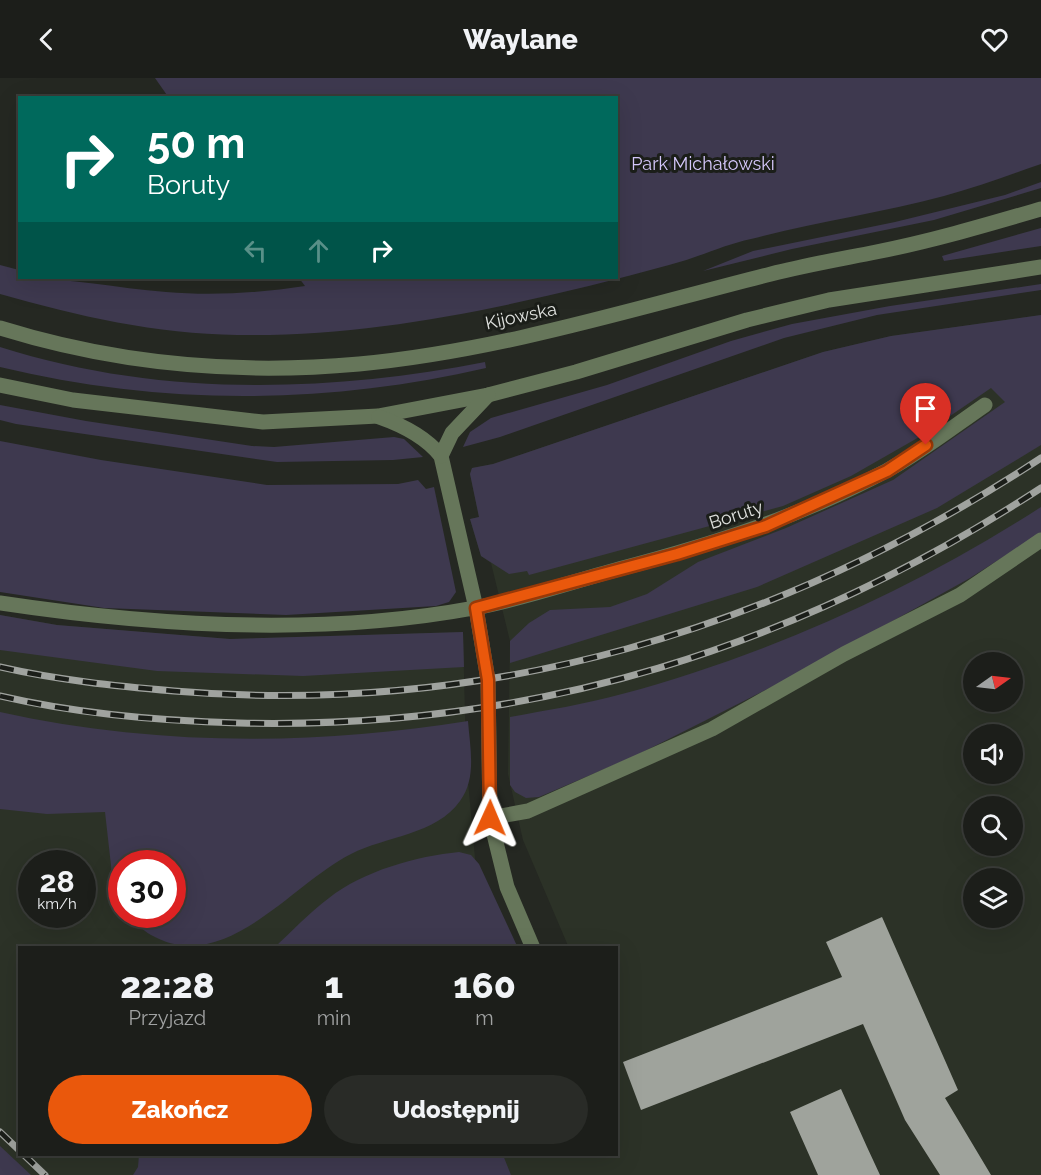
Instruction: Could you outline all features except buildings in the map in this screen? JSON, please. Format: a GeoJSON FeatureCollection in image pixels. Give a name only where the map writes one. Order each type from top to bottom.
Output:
{"type":"FeatureCollection","features":[{"type":"Feature","properties":{"kind":"street","name":"Kijowska"},"geometry":{"type":"LineString","coordinates":[[0,328],[100,353],[188,365],[268,368],[359,364],[439,353],[539,332],[806,265],[963,232],[1041,209]]}},
{"type":"Feature","properties":{"kind":"street"},"geometry":{"type":"LineString","coordinates":[[0,385],[120,407],[262,422],[378,416],[488,395],[576,372],[747,320],[829,300],[1041,267]]}},
{"type":"Feature","properties":{"kind":"street"},"geometry":{"type":"LineString","coordinates":[[441,456],[452,433],[488,395]]}},
{"type":"Feature","properties":{"kind":"street","name":"Boruty"},"geometry":{"type":"LineString","coordinates":[[0,603],[116,618],[239,624],[366,620],[476,608],[677,554],[766,526],[887,471],[985,405]]}},
{"type":"Feature","properties":{"kind":"street"},"geometry":{"type":"LineString","coordinates":[[378,416],[413,432],[433,446],[441,456],[476,608],[488,680],[490,818],[507,887],[532,946]]}},
{"type":"Feature","properties":{"kind":"street"},"geometry":{"type":"LineString","coordinates":[[490,818],[528,811],[712,729],[844,654],[960,595],[1041,540]]}},
{"type":"Feature","properties":{"kind":"shaded area"},"geometry":{"type":"Polygon","coordinates":[[[1041,315],[1041,1175],[0,1175],[0,615],[57,625],[230,639],[463,632],[466,759],[476,869],[508,946],[18,946],[18,1156],[618,1156],[618,946],[568,946],[523,840],[508,774],[510,641],[491,563],[481,556],[470,519],[479,517],[470,474],[472,468],[493,464],[823,352],[891,336],[1041,315]]]}},
{"type":"Feature","properties":{"kind":"green space","name":"Park Michałowski"},"geometry":{"type":"Polygon","coordinates":[[[155,78],[1041,78],[1041,164],[944,196],[741,242],[618,278],[618,96],[168,96],[155,78]]]}},
{"type":"Feature","properties":{"kind":"green space"},"geometry":{"type":"Polygon","coordinates":[[[1041,182],[1041,188],[934,220],[792,249],[703,271],[753,251],[895,222],[1005,195],[1041,182]]]}},
{"type":"Feature","properties":{"kind":"green space"},"geometry":{"type":"Polygon","coordinates":[[[1041,228],[1041,246],[944,261],[942,256],[1041,228]]]}},
{"type":"Feature","properties":{"kind":"green space","name":"Park Michałowski"},"geometry":{"type":"Polygon","coordinates":[[[0,265],[18,270],[18,279],[57,280],[183,293],[253,292],[305,286],[300,279],[616,279],[509,304],[401,324],[292,334],[237,335],[177,331],[117,322],[58,310],[0,294],[0,265]]]}},
{"type":"Feature","properties":{"kind":"green space"},"geometry":{"type":"Polygon","coordinates":[[[1041,284],[1041,290],[877,315],[784,338],[500,437],[463,447],[470,432],[491,418],[607,385],[731,341],[792,324],[890,306],[1041,284]]]}},
{"type":"Feature","properties":{"kind":"green space"},"geometry":{"type":"Polygon","coordinates":[[[1041,315],[1041,445],[937,508],[757,587],[510,663],[510,641],[529,623],[550,610],[610,607],[647,594],[698,562],[786,528],[893,480],[1005,402],[991,388],[921,436],[851,476],[783,506],[529,575],[527,571],[509,574],[481,556],[470,519],[479,517],[470,474],[472,468],[493,464],[823,352],[891,336],[1041,315]]]}},
{"type":"Feature","properties":{"kind":"green space"},"geometry":{"type":"Polygon","coordinates":[[[0,347],[59,363],[120,375],[180,382],[241,385],[364,380],[485,362],[486,368],[365,389],[243,396],[182,394],[121,389],[61,380],[0,367],[0,347]]]}},
{"type":"Feature","properties":{"kind":"green space"},"geometry":{"type":"Polygon","coordinates":[[[0,405],[86,421],[252,446],[274,447],[394,437],[404,439],[423,457],[393,460],[277,462],[16,424],[0,420],[0,405]]]}},
{"type":"Feature","properties":{"kind":"green space"},"geometry":{"type":"Polygon","coordinates":[[[0,441],[101,460],[267,485],[398,484],[418,480],[426,489],[434,487],[456,592],[449,602],[436,606],[286,615],[104,608],[0,592],[0,441]]]}},
{"type":"Feature","properties":{"kind":"green space"},"geometry":{"type":"Polygon","coordinates":[[[1041,507],[1041,533],[970,578],[799,673],[635,756],[539,797],[526,798],[515,792],[510,785],[510,717],[622,694],[732,660],[786,639],[839,617],[942,566],[1041,507]]]}},
{"type":"Feature","properties":{"kind":"green space"},"geometry":{"type":"Polygon","coordinates":[[[0,615],[57,625],[230,639],[463,632],[464,667],[303,676],[157,671],[0,650],[0,615]]]}},
{"type":"Feature","properties":{"kind":"green space"},"geometry":{"type":"Polygon","coordinates":[[[0,712],[116,731],[234,739],[351,735],[468,721],[471,773],[465,792],[450,812],[438,821],[410,834],[351,854],[328,868],[256,922],[231,936],[205,944],[178,945],[151,935],[141,928],[186,928],[186,850],[109,850],[105,812],[47,814],[0,809],[0,712]]]}},
{"type":"Feature","properties":{"kind":"green space"},"geometry":{"type":"Polygon","coordinates":[[[459,852],[471,855],[479,864],[517,946],[276,946],[343,888],[391,866],[459,852]]]}},
{"type":"Feature","properties":{"kind":"green space"},"geometry":{"type":"Polygon","coordinates":[[[0,1146],[31,1175],[0,1175],[0,1146]]]}},
{"type":"Feature","properties":{"kind":"green space"},"geometry":{"type":"Polygon","coordinates":[[[139,1156],[503,1156],[511,1175],[133,1175],[138,1167],[139,1156]]]}},
{"type":"Feature","properties":{"kind":"railway"},"geometry":{"type":"LineString","coordinates":[[0,667],[65,679],[130,687],[291,696],[405,690],[517,674],[627,649],[734,614],[839,571],[941,518],[1041,458]]}},
{"type":"Feature","properties":{"kind":"railway"},"geometry":{"type":"LineString","coordinates":[[0,696],[59,708],[119,716],[239,723],[348,721],[454,712],[558,694],[658,668],[757,635],[853,593],[948,544],[1041,488]]}},
{"type":"Feature","properties":{"kind":"railway"},"geometry":{"type":"LineString","coordinates":[[0,1132],[18,1149]]}},
{"type":"Feature","properties":{"kind":"railway"},"geometry":{"type":"LineString","coordinates":[[25,1156],[45,1175]]}},
{"type":"Feature","properties":{"kind":"route"},"geometry":{"type":"LineString","coordinates":[[490,818],[491,758],[488,680],[476,608],[677,554],[766,526],[887,471],[926,445]]}}]}
